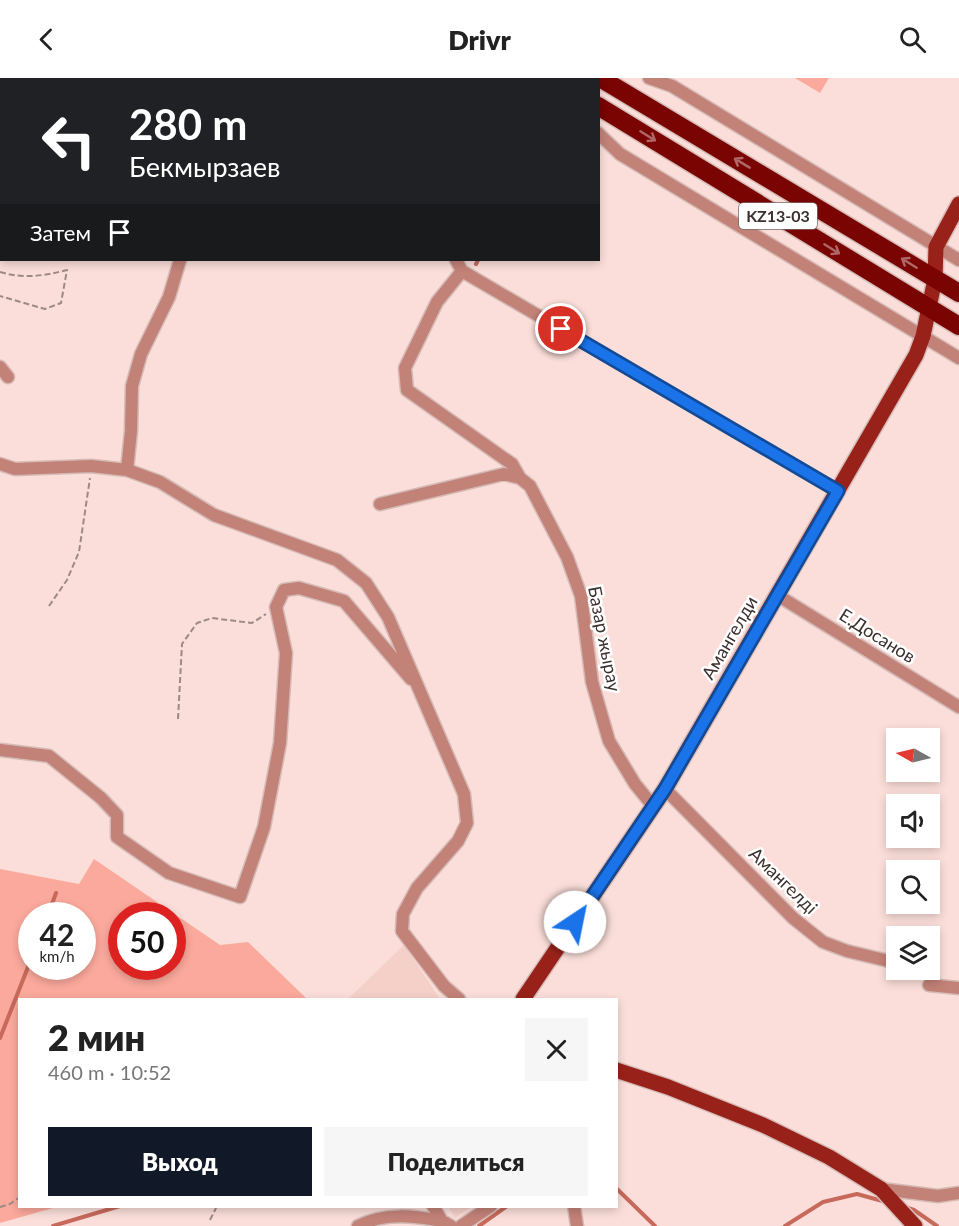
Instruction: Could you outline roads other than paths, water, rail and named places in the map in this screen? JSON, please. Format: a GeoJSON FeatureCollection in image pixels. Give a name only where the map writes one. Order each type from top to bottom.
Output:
{"type":"FeatureCollection","features":[{"type":"Feature","properties":{"kind":"highway","name":"KZ13-03"},"geometry":{"type":"LineString","coordinates":[[600,78],[959,293]]}},
{"type":"Feature","properties":{"kind":"highway","name":"KZ13-03"},"geometry":{"type":"LineString","coordinates":[[600,107],[959,326]]}},
{"type":"Feature","properties":{"kind":"main road"},"geometry":{"type":"LineString","coordinates":[[936,247],[959,204]]}},
{"type":"Feature","properties":{"kind":"main road","name":"Амангелди"},"geometry":{"type":"LineString","coordinates":[[524,998],[665,789],[916,355],[923,336],[935,279],[936,247]]}},
{"type":"Feature","properties":{"kind":"main road"},"geometry":{"type":"LineString","coordinates":[[618,1071],[668,1087],[762,1125],[829,1157],[881,1189],[915,1226]]}},
{"type":"Feature","properties":{"kind":"street"},"geometry":{"type":"LineString","coordinates":[[649,78],[672,86],[959,260]]}},
{"type":"Feature","properties":{"kind":"street"},"geometry":{"type":"LineString","coordinates":[[600,135],[620,154],[959,358]]}},
{"type":"Feature","properties":{"kind":"street"},"geometry":{"type":"LineString","coordinates":[[127,470],[132,386],[141,354],[169,297],[180,261]]}},
{"type":"Feature","properties":{"kind":"street"},"geometry":{"type":"LineString","coordinates":[[459,265],[838,491]]}},
{"type":"Feature","properties":{"kind":"street","name":"Базар жырау"},"geometry":{"type":"LineString","coordinates":[[459,265],[437,302],[405,368],[407,390],[512,464],[520,478],[530,486],[571,567],[580,596],[592,682],[609,741],[635,784],[653,806]]}},
{"type":"Feature","properties":{"kind":"street"},"geometry":{"type":"LineString","coordinates":[[0,367],[8,377]]}},
{"type":"Feature","properties":{"kind":"street"},"geometry":{"type":"LineString","coordinates":[[0,464],[15,469],[91,466],[127,470],[159,482],[214,515],[337,560],[366,583],[388,617],[464,794],[467,823],[458,841],[417,888],[402,914],[402,931],[444,986],[458,998]]}},
{"type":"Feature","properties":{"kind":"street"},"geometry":{"type":"LineString","coordinates":[[380,504],[504,474],[520,478]]}},
{"type":"Feature","properties":{"kind":"street"},"geometry":{"type":"LineString","coordinates":[[0,750],[49,756],[117,814],[117,837],[169,873],[240,897],[264,827],[280,743],[286,654],[276,607],[284,590],[299,588],[344,601],[419,688]]}},
{"type":"Feature","properties":{"kind":"street","name":"Е.Досанов"},"geometry":{"type":"LineString","coordinates":[[777,595],[959,707]]}},
{"type":"Feature","properties":{"kind":"street","name":"Амангелді"},"geometry":{"type":"LineString","coordinates":[[665,789],[793,918],[823,942],[847,951],[886,960]]}},
{"type":"Feature","properties":{"kind":"street"},"geometry":{"type":"LineString","coordinates":[[929,985],[959,988]]}},
{"type":"Feature","properties":{"kind":"street"},"geometry":{"type":"LineString","coordinates":[[881,1189],[938,1196],[959,1193]]}},
{"type":"Feature","properties":{"kind":"street"},"geometry":{"type":"LineString","coordinates":[[435,1208],[447,1224]]}},
{"type":"Feature","properties":{"kind":"street"},"geometry":{"type":"LineString","coordinates":[[461,1226],[488,1208]]}},
{"type":"Feature","properties":{"kind":"street"},"geometry":{"type":"LineString","coordinates":[[574,1208],[575,1225]]}},
{"type":"Feature","properties":{"kind":"street"},"geometry":{"type":"LineString","coordinates":[[358,1226],[366,1222],[407,1215],[447,1224]]}},
{"type":"Feature","properties":{"kind":"waterway"},"geometry":{"type":"LineString","coordinates":[[53,902],[56,893]]}},
{"type":"Feature","properties":{"kind":"waterway"},"geometry":{"type":"LineString","coordinates":[[0,1038],[23,980]]}},
{"type":"Feature","properties":{"kind":"waterway"},"geometry":{"type":"LineString","coordinates":[[618,1190],[655,1226]]}},
{"type":"Feature","properties":{"kind":"waterway"},"geometry":{"type":"LineString","coordinates":[[785,1226],[823,1202],[857,1194],[886,1202]]}},
{"type":"Feature","properties":{"kind":"waterway"},"geometry":{"type":"LineString","coordinates":[[905,1207],[914,1210],[937,1226]]}},
{"type":"Feature","properties":{"kind":"waterway"},"geometry":{"type":"LineString","coordinates":[[53,1226],[113,1208]]}},
{"type":"Feature","properties":{"kind":"waterway"},"geometry":{"type":"LineString","coordinates":[[479,1226],[504,1208]]}}]}
